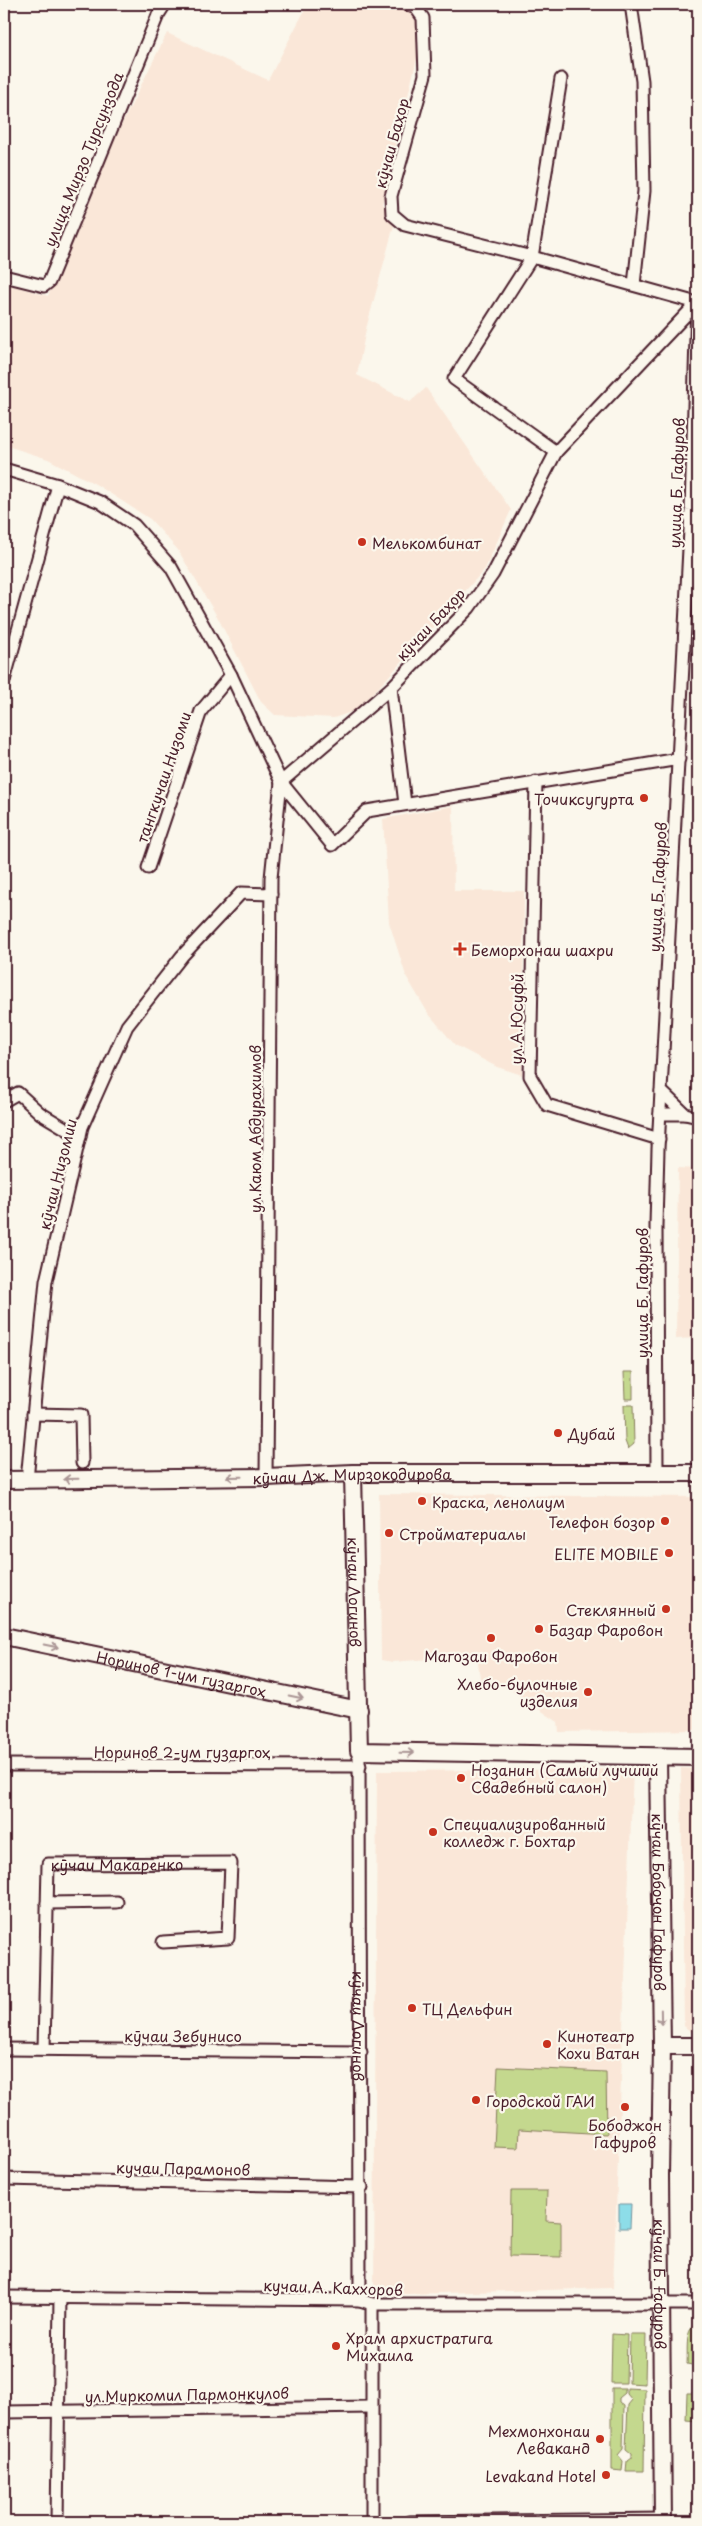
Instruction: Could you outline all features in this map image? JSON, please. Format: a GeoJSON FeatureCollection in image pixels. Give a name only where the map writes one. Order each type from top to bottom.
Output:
{"type":"FeatureCollection","features":[{"type":"Feature","properties":{"kind":"street","name":"улица Мирзо Турсунзода"},"geometry":{"type":"LineString","coordinates":[[4,276],[38,286],[44,286],[49,282],[151,32],[165,4]]}},
{"type":"Feature","properties":{"kind":"street","name":"кӯчаи Баҳор"},"geometry":{"type":"LineString","coordinates":[[281,782],[391,688],[469,608],[493,574],[556,452],[698,302],[404,225],[392,214],[391,196],[425,75],[424,18],[416,8],[406,4]]}},
{"type":"Feature","properties":{"kind":"street"},"geometry":{"type":"LineString","coordinates":[[631,4],[642,81],[644,191],[634,285]]}},
{"type":"Feature","properties":{"kind":"street"},"geometry":{"type":"LineString","coordinates":[[556,452],[454,379],[532,257],[560,78]]}},
{"type":"Feature","properties":{"kind":"street","name":"улица Б. Гафуров"},"geometry":{"type":"LineString","coordinates":[[658,1473],[656,1225],[658,1139],[694,510],[698,302]]}},
{"type":"Feature","properties":{"kind":"street"},"geometry":{"type":"LineString","coordinates":[[4,469],[58,485],[100,502],[134,525],[172,567],[231,675],[281,782],[332,845],[367,811],[679,759]]}},
{"type":"Feature","properties":{"kind":"street"},"geometry":{"type":"LineString","coordinates":[[4,681],[58,485]]}},
{"type":"Feature","properties":{"kind":"street","name":"тангкучаи Низоми"},"geometry":{"type":"LineString","coordinates":[[148,868],[200,711],[231,675]]}},
{"type":"Feature","properties":{"kind":"street"},"geometry":{"type":"LineString","coordinates":[[391,688],[405,804]]}},
{"type":"Feature","properties":{"kind":"street","name":"ул.Каюм Абдурахимов"},"geometry":{"type":"LineString","coordinates":[[266,1477],[271,894],[281,782]]}},
{"type":"Feature","properties":{"kind":"street","name":"ул.А.Юсуфй"},"geometry":{"type":"LineString","coordinates":[[536,782],[530,1076],[547,1105],[658,1139]]}},
{"type":"Feature","properties":{"kind":"street","name":"кӯчаи Низомии"},"geometry":{"type":"LineString","coordinates":[[27,1480],[46,1280],[82,1127],[127,1026],[182,956],[241,893],[271,894]]}},
{"type":"Feature","properties":{"kind":"street"},"geometry":{"type":"LineString","coordinates":[[661,1091],[685,1114]]}},
{"type":"Feature","properties":{"kind":"street"},"geometry":{"type":"LineString","coordinates":[[4,1101],[18,1093],[40,1113],[80,1137]]}},
{"type":"Feature","properties":{"kind":"street"},"geometry":{"type":"LineString","coordinates":[[660,1114],[685,1114],[698,1117]]}},
{"type":"Feature","properties":{"kind":"street"},"geometry":{"type":"LineString","coordinates":[[33,1414],[81,1415],[82,1463]]}},
{"type":"Feature","properties":{"kind":"street","name":"кӯчаи Дж. Мирзокодирова"},"geometry":{"type":"LineString","coordinates":[[4,1480],[266,1477],[353,1473],[698,1473]]}},
{"type":"Feature","properties":{"kind":"street","name":"кӯчаи Логинов"},"geometry":{"type":"LineString","coordinates":[[353,1473],[359,1710]]}},
{"type":"Feature","properties":{"kind":"street","name":"Норинов 1-ум гузаргоҳ"},"geometry":{"type":"LineString","coordinates":[[4,1636],[359,1710]]}},
{"type":"Feature","properties":{"kind":"street"},"geometry":{"type":"LineString","coordinates":[[359,1710],[359,1759],[698,1757]]}},
{"type":"Feature","properties":{"kind":"street","name":"кӯчаи Бобоҷон Гафуров"},"geometry":{"type":"LineString","coordinates":[[658,1758],[662,2046]]}},
{"type":"Feature","properties":{"kind":"street","name":"кӯчаи Логинов"},"geometry":{"type":"LineString","coordinates":[[359,1759],[362,2187],[371,2407],[372,2522]]}},
{"type":"Feature","properties":{"kind":"street","name":"Норинов 2-ум гузаргоҳ"},"geometry":{"type":"LineString","coordinates":[[4,1766],[359,1759]]}},
{"type":"Feature","properties":{"kind":"street","name":"кӯчаи Макаренко"},"geometry":{"type":"LineString","coordinates":[[44,2049],[48,1864],[231,1863],[228,1938],[163,1942]]}},
{"type":"Feature","properties":{"kind":"street"},"geometry":{"type":"LineString","coordinates":[[47,1904],[117,1902]]}},
{"type":"Feature","properties":{"kind":"street"},"geometry":{"type":"LineString","coordinates":[[662,2046],[698,2046]]}},
{"type":"Feature","properties":{"kind":"street","name":"кӯчаи Б. Ғафуров"},"geometry":{"type":"LineString","coordinates":[[662,2046],[663,2521]]}},
{"type":"Feature","properties":{"kind":"street","name":"кӯчаи Зебунисо"},"geometry":{"type":"LineString","coordinates":[[4,2049],[361,2052]]}},
{"type":"Feature","properties":{"kind":"street","name":"кучаи Парамонов"},"geometry":{"type":"LineString","coordinates":[[4,2178],[362,2187]]}},
{"type":"Feature","properties":{"kind":"street","name":"кучаи А. Каххоров"},"geometry":{"type":"LineString","coordinates":[[4,2297],[698,2304]]}},
{"type":"Feature","properties":{"kind":"street"},"geometry":{"type":"LineString","coordinates":[[58,2522],[60,2297]]}},
{"type":"Feature","properties":{"kind":"street","name":"ул.Миркомил Пармонкулов"},"geometry":{"type":"LineString","coordinates":[[4,2412],[371,2407]]}},
{"type":"Feature","properties":{"kind":"street"},"geometry":{"type":"LineString","coordinates":[[410,2522],[663,2521]]}},
{"type":"Feature","properties":{"kind":"shaded area"},"geometry":{"type":"Polygon","coordinates":[[[308,4],[389,4],[417,15],[418,54],[382,204],[396,218],[366,329],[357,375],[410,402],[426,388],[511,510],[485,569],[379,687],[354,711],[334,718],[275,715],[261,702],[218,618],[178,550],[150,519],[97,485],[48,459],[4,445],[4,283],[48,296],[117,134],[167,33],[268,80],[308,4]]]}},
{"type":"Feature","properties":{"kind":"shaded area","name":"Беморхонаи шахри"},"geometry":{"type":"Polygon","coordinates":[[[453,806],[454,891],[524,891],[522,1075],[497,1067],[455,1045],[428,1013],[406,976],[389,922],[383,819],[453,806]]]}},
{"type":"Feature","properties":{"kind":"shaded area"},"geometry":{"type":"Polygon","coordinates":[[[678,1168],[698,1169],[698,1338],[676,1339],[678,1168]]]}},
{"type":"Feature","properties":{"kind":"shaded area","name":"Базар Фаровон"},"geometry":{"type":"Polygon","coordinates":[[[379,1494],[698,1497],[698,1730],[559,1732],[558,1722],[502,1684],[481,1685],[477,1655],[393,1662],[381,1660],[379,1494]]]}},
{"type":"Feature","properties":{"kind":"shaded area"},"geometry":{"type":"Polygon","coordinates":[[[681,1768],[698,1769],[698,2038],[684,2026],[681,1768]]]}},
{"type":"Feature","properties":{"kind":"shaded area"},"geometry":{"type":"Polygon","coordinates":[[[633,1769],[613,2288],[374,2295],[377,1771],[633,1769]]]}},
{"type":"Feature","properties":{"kind":"green space"},"geometry":{"type":"Polygon","coordinates":[[[624,1372],[633,1372],[633,1399],[625,1399],[624,1372]]]}},
{"type":"Feature","properties":{"kind":"green space"},"geometry":{"type":"Polygon","coordinates":[[[624,1405],[633,1405],[634,1444],[628,1449],[625,1441],[624,1405]]]}},
{"type":"Feature","properties":{"kind":"green space"},"geometry":{"type":"Polygon","coordinates":[[[498,2067],[606,2072],[607,2134],[519,2129],[518,2148],[494,2147],[498,2067]]]}},
{"type":"Feature","properties":{"kind":"green space"},"geometry":{"type":"Polygon","coordinates":[[[511,2191],[547,2191],[546,2221],[561,2222],[561,2257],[510,2256],[511,2191]]]}},
{"type":"Feature","properties":{"kind":"green space"},"geometry":{"type":"Polygon","coordinates":[[[698,2322],[697,2366],[687,2364],[687,2346],[691,2329],[698,2322]]]}},
{"type":"Feature","properties":{"kind":"green space"},"geometry":{"type":"Polygon","coordinates":[[[612,2334],[627,2335],[626,2383],[611,2383],[612,2334]]]}},
{"type":"Feature","properties":{"kind":"green space"},"geometry":{"type":"Polygon","coordinates":[[[630,2334],[646,2334],[645,2384],[629,2383],[630,2334]]]}},
{"type":"Feature","properties":{"kind":"green space"},"geometry":{"type":"Polygon","coordinates":[[[612,2388],[625,2388],[625,2393],[619,2398],[619,2402],[624,2406],[623,2449],[618,2455],[623,2461],[622,2471],[612,2470],[612,2388]]]}},
{"type":"Feature","properties":{"kind":"green space"},"geometry":{"type":"Polygon","coordinates":[[[627,2388],[645,2389],[644,2471],[626,2471],[627,2461],[631,2458],[631,2453],[626,2449],[628,2405],[632,2400],[627,2394],[627,2388]]]}},
{"type":"Feature","properties":{"kind":"green space"},"geometry":{"type":"Polygon","coordinates":[[[687,2393],[697,2393],[697,2421],[686,2420],[687,2393]]]}},
{"type":"Feature","properties":{"kind":"water"},"geometry":{"type":"Polygon","coordinates":[[[619,2204],[631,2204],[630,2228],[619,2228],[619,2204]]]}},
{"type":"Feature","properties":{"kind":"place","name":"Мелькомбинат"},"geometry":{"type":"Point","coordinates":[362,542]}},
{"type":"Feature","properties":{"kind":"place","name":"Точиксугурта"},"geometry":{"type":"Point","coordinates":[644,798]}},
{"type":"Feature","properties":{"kind":"place","name":"Беморхонаи шахри"},"geometry":{"type":"Point","coordinates":[460,949]}},
{"type":"Feature","properties":{"kind":"place","name":"Дубай"},"geometry":{"type":"Point","coordinates":[558,1433]}},
{"type":"Feature","properties":{"kind":"place","name":"Краска, ленолиум"},"geometry":{"type":"Point","coordinates":[422,1501]}},
{"type":"Feature","properties":{"kind":"place","name":"Телефон бозор"},"geometry":{"type":"Point","coordinates":[665,1521]}},
{"type":"Feature","properties":{"kind":"place","name":"Стройматериалы"},"geometry":{"type":"Point","coordinates":[389,1533]}},
{"type":"Feature","properties":{"kind":"place","name":"ELITE MOBILE"},"geometry":{"type":"Point","coordinates":[669,1553]}},
{"type":"Feature","properties":{"kind":"place","name":"Стеклянный"},"geometry":{"type":"Point","coordinates":[666,1609]}},
{"type":"Feature","properties":{"kind":"place","name":"Базар Фаровон"},"geometry":{"type":"Point","coordinates":[539,1629]}},
{"type":"Feature","properties":{"kind":"place","name":"Магозаи Фаровон"},"geometry":{"type":"Point","coordinates":[491,1638]}},
{"type":"Feature","properties":{"kind":"place","name":"Хлебо-булочные изделия"},"geometry":{"type":"Point","coordinates":[588,1692]}},
{"type":"Feature","properties":{"kind":"place","name":"Нозанин (Самый лучший Свадебный салон)"},"geometry":{"type":"Point","coordinates":[461,1778]}},
{"type":"Feature","properties":{"kind":"place","name":"Специализированный колледж г. Бохтар"},"geometry":{"type":"Point","coordinates":[433,1832]}},
{"type":"Feature","properties":{"kind":"place","name":"ТЦ Дельфин"},"geometry":{"type":"Point","coordinates":[412,2008]}},
{"type":"Feature","properties":{"kind":"place","name":"Кинотеатр Кохи Ватан"},"geometry":{"type":"Point","coordinates":[547,2044]}},
{"type":"Feature","properties":{"kind":"place","name":"Городской ГАИ"},"geometry":{"type":"Point","coordinates":[476,2100]}},
{"type":"Feature","properties":{"kind":"place","name":"Бободжон Гафуров"},"geometry":{"type":"Point","coordinates":[625,2107]}},
{"type":"Feature","properties":{"kind":"place","name":"Храм архистратига Михаила"},"geometry":{"type":"Point","coordinates":[336,2346]}},
{"type":"Feature","properties":{"kind":"place","name":"Мехмонхонаи Леваканд"},"geometry":{"type":"Point","coordinates":[600,2439]}},
{"type":"Feature","properties":{"kind":"place","name":"Levakand Hotel"},"geometry":{"type":"Point","coordinates":[606,2475]}}]}
